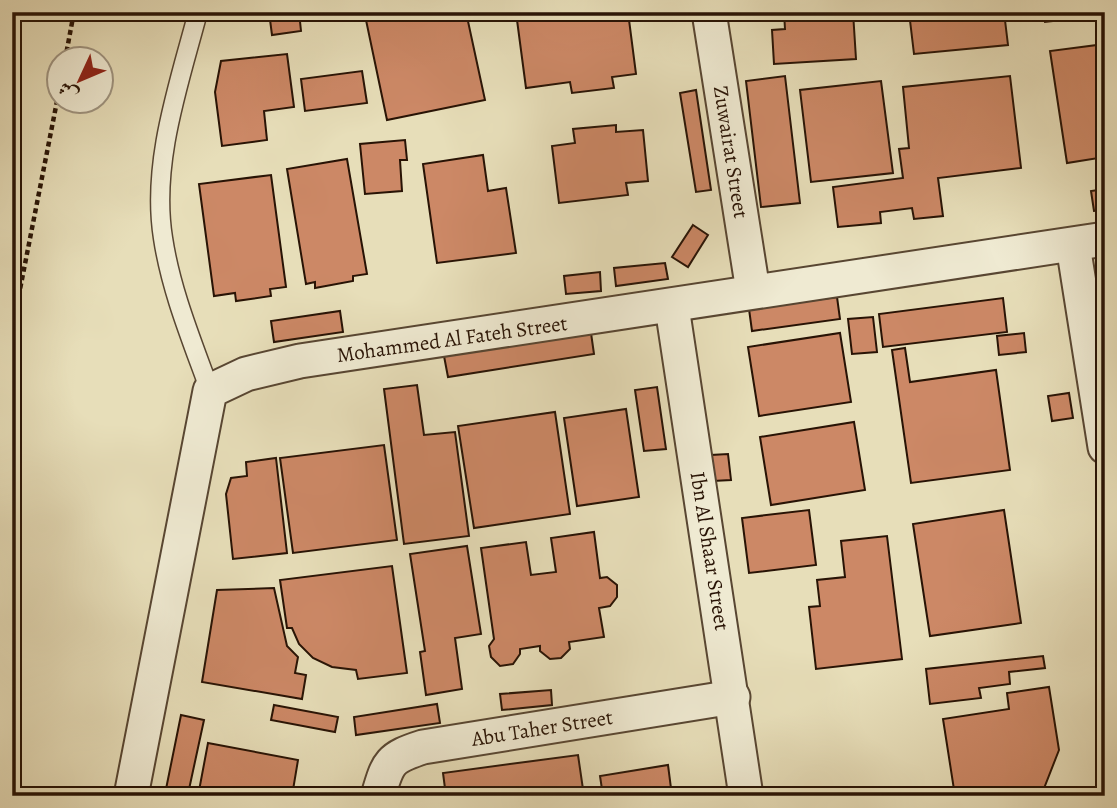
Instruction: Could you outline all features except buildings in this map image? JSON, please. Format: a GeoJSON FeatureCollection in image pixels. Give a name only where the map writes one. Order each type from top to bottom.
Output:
{"type":"FeatureCollection","features":[{"type":"Feature","properties":{"kind":"street","name":"Zuwairat Street"},"geometry":{"type":"LineString","coordinates":[[709,12],[753,291]]}},
{"type":"Feature","properties":{"kind":"street","name":"Mohammed Al Fateh Street"},"geometry":{"type":"LineString","coordinates":[[210,391],[246,374],[300,361],[1089,242]]}},
{"type":"Feature","properties":{"kind":"street"},"geometry":{"type":"LineString","coordinates":[[1089,242],[1105,447]]}},
{"type":"Feature","properties":{"kind":"street","name":"Ibn Al Shaar Street"},"geometry":{"type":"LineString","coordinates":[[672,307],[746,796]]}},
{"type":"Feature","properties":{"kind":"street"},"geometry":{"type":"LineString","coordinates":[[131,796],[210,391]]}},
{"type":"Feature","properties":{"kind":"street","name":"Abu Taher Street"},"geometry":{"type":"LineString","coordinates":[[378,796],[387,769],[396,756],[423,747],[733,697]]}},
{"type":"Feature","properties":{"kind":"lane"},"geometry":{"type":"LineString","coordinates":[[198,12],[165,148],[160,204],[162,237],[173,287],[210,391]]}},
{"type":"Feature","properties":{"kind":"path"},"geometry":{"type":"LineString","coordinates":[[68,46],[74,12]]}},
{"type":"Feature","properties":{"kind":"path"},"geometry":{"type":"LineString","coordinates":[[12,330],[54,116]]}}]}
